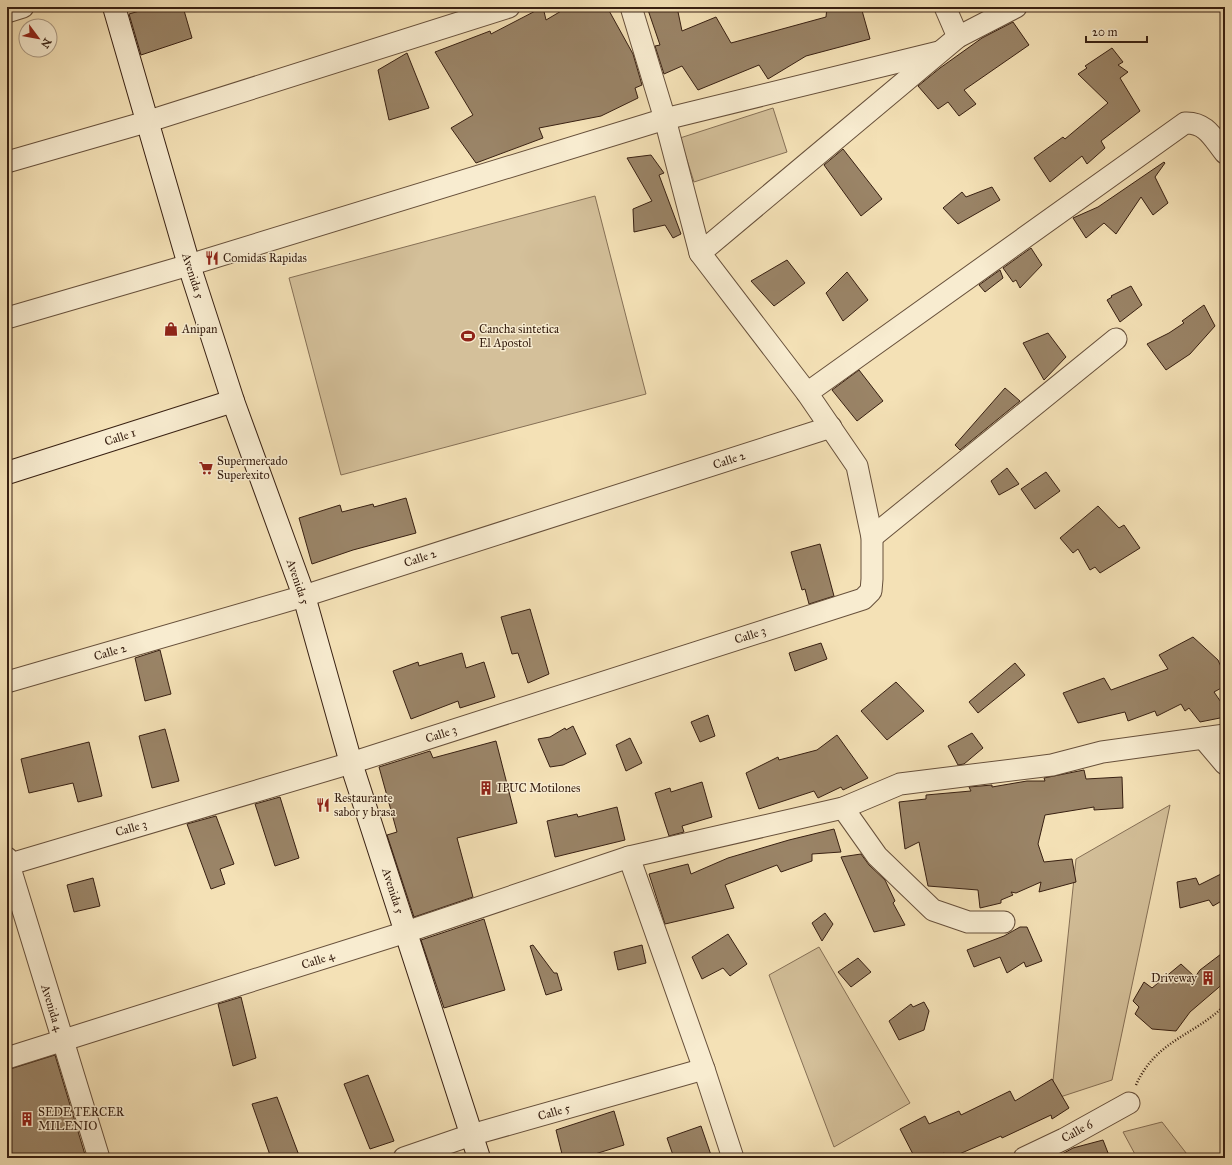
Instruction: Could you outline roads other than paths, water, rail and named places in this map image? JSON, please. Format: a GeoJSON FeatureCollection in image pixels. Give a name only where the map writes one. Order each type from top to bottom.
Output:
{"type":"FeatureCollection","features":[{"type":"Feature","properties":{"kind":"street"},"geometry":{"type":"LineString","coordinates":[[7,12],[23,7]]}},
{"type":"Feature","properties":{"kind":"street","name":"Avenida 5"},"geometry":{"type":"LineString","coordinates":[[114,7],[146,122],[189,265],[233,401],[304,596],[351,763],[479,1158]]}},
{"type":"Feature","properties":{"kind":"street"},"geometry":{"type":"LineString","coordinates":[[7,162],[146,122],[509,7]]}},
{"type":"Feature","properties":{"kind":"street"},"geometry":{"type":"LineString","coordinates":[[631,7],[665,119],[700,253],[807,393],[857,466],[872,537],[1116,339]]}},
{"type":"Feature","properties":{"kind":"street"},"geometry":{"type":"LineString","coordinates":[[945,7],[958,36]]}},
{"type":"Feature","properties":{"kind":"street"},"geometry":{"type":"LineString","coordinates":[[700,253],[958,36],[1016,7]]}},
{"type":"Feature","properties":{"kind":"street"},"geometry":{"type":"LineString","coordinates":[[7,318],[189,265],[665,119],[939,52]]}},
{"type":"Feature","properties":{"kind":"street"},"geometry":{"type":"LineString","coordinates":[[807,393],[1185,123],[1196,123],[1206,129],[1225,153]]}},
{"type":"Feature","properties":{"kind":"street","name":"Calle 1"},"geometry":{"type":"LineString","coordinates":[[7,473],[233,401]]}},
{"type":"Feature","properties":{"kind":"street","name":"Calle 2"},"geometry":{"type":"LineString","coordinates":[[7,682],[304,596],[831,427]]}},
{"type":"Feature","properties":{"kind":"street","name":"Calle 3"},"geometry":{"type":"LineString","coordinates":[[8,862],[351,763],[863,599],[871,592],[872,537]]}},
{"type":"Feature","properties":{"kind":"street","name":"Calle 4"},"geometry":{"type":"LineString","coordinates":[[7,1058],[62,1042],[406,932],[629,857],[843,808],[900,784],[1044,766],[1102,752],[1225,735]]}},
{"type":"Feature","properties":{"kind":"street"},"geometry":{"type":"LineString","coordinates":[[1204,738],[1225,764]]}},
{"type":"Feature","properties":{"kind":"street"},"geometry":{"type":"LineString","coordinates":[[843,808],[877,856],[933,910],[968,922],[1004,922]]}},
{"type":"Feature","properties":{"kind":"street"},"geometry":{"type":"LineString","coordinates":[[629,857],[704,1069],[733,1158]]}},
{"type":"Feature","properties":{"kind":"street","name":"Avenida 4"},"geometry":{"type":"LineString","coordinates":[[8,862],[62,1042],[99,1158]]}},
{"type":"Feature","properties":{"kind":"street","name":"Calle 5"},"geometry":{"type":"LineString","coordinates":[[404,1158],[471,1135],[704,1069]]}},
{"type":"Feature","properties":{"kind":"street","name":"Calle 6"},"geometry":{"type":"LineString","coordinates":[[1024,1158],[1064,1139],[1129,1103]]}},
{"type":"Feature","properties":{"kind":"place","name":"Comidas Rapidas"},"geometry":{"type":"Point","coordinates":[212,258]}},
{"type":"Feature","properties":{"kind":"place","name":"Anipan"},"geometry":{"type":"Point","coordinates":[171,329]}},
{"type":"Feature","properties":{"kind":"place","name":"Cancha sintetica El Apostol"},"geometry":{"type":"Point","coordinates":[468,336]}},
{"type":"Feature","properties":{"kind":"place","name":"Supermercado Superexito"},"geometry":{"type":"Point","coordinates":[206,468]}},
{"type":"Feature","properties":{"kind":"place","name":"IPUC Motilones"},"geometry":{"type":"Point","coordinates":[486,788]}},
{"type":"Feature","properties":{"kind":"place","name":"Restaurante sabor y brasa"},"geometry":{"type":"Point","coordinates":[323,805]}},
{"type":"Feature","properties":{"kind":"place","name":"Driveway"},"geometry":{"type":"Point","coordinates":[1208,978]}},
{"type":"Feature","properties":{"kind":"place","name":"SEDE TERCER MILENIO"},"geometry":{"type":"Point","coordinates":[27,1119]}}]}
